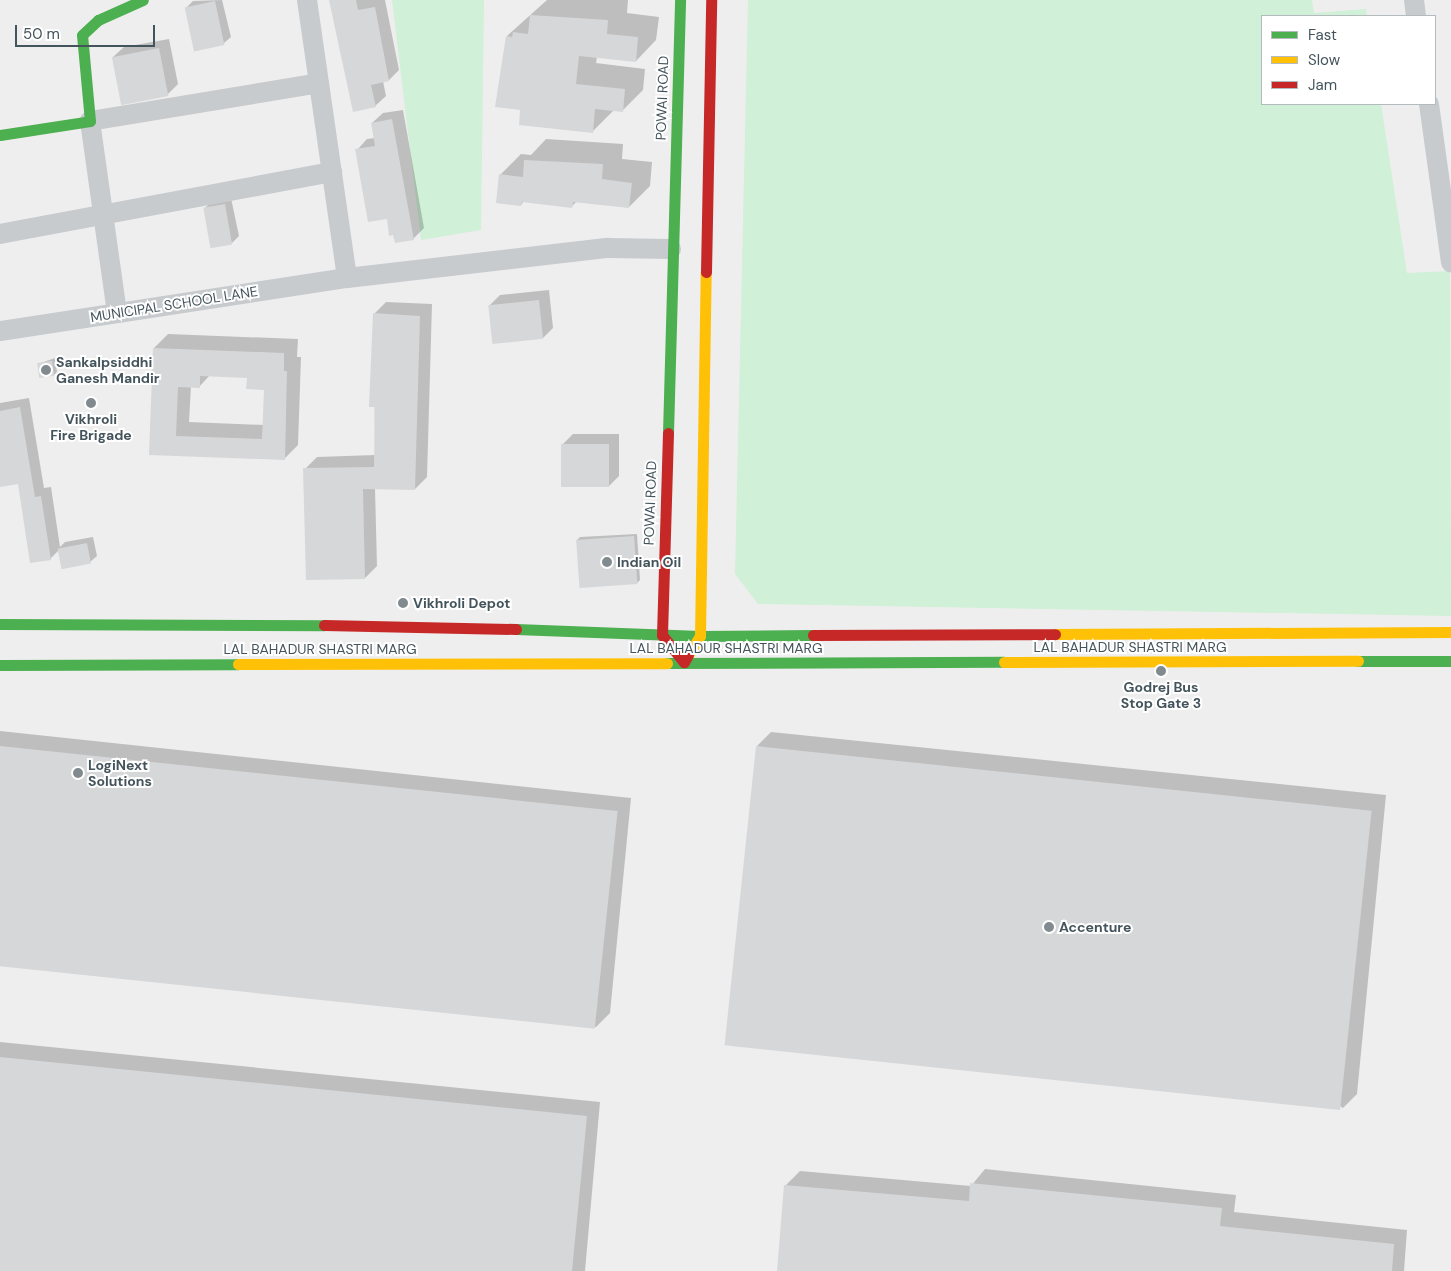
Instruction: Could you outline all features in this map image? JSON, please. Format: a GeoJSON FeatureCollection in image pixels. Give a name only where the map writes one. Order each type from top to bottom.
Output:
{"type":"FeatureCollection","features":[{"type":"Feature","properties":{"kind":"main road"},"geometry":{"type":"LineString","coordinates":[[0,135],[90,121],[82,35],[98,20],[142,0]]}},
{"type":"Feature","properties":{"kind":"main road","name":"POWAI ROAD"},"geometry":{"type":"LineString","coordinates":[[662,635],[671,249],[680,0]]}},
{"type":"Feature","properties":{"kind":"main road"},"geometry":{"type":"LineString","coordinates":[[662,635],[684,662],[700,636],[711,0]]}},
{"type":"Feature","properties":{"kind":"main road","name":"LAL BAHADUR SHASTRI MARG"},"geometry":{"type":"LineString","coordinates":[[0,624],[700,636],[1451,632]]}},
{"type":"Feature","properties":{"kind":"main road","name":"LAL BAHADUR SHASTRI MARG"},"geometry":{"type":"LineString","coordinates":[[0,665],[392,659],[684,662],[1451,661]]}},
{"type":"Feature","properties":{"kind":"street"},"geometry":{"type":"LineString","coordinates":[[307,0],[347,278]]}},
{"type":"Feature","properties":{"kind":"street"},"geometry":{"type":"LineString","coordinates":[[1414,0],[1416,15]]}},
{"type":"Feature","properties":{"kind":"street"},"geometry":{"type":"LineString","coordinates":[[117,313],[90,121],[319,83]]}},
{"type":"Feature","properties":{"kind":"street"},"geometry":{"type":"LineString","coordinates":[[1429,105],[1447,209],[1451,262]]}},
{"type":"Feature","properties":{"kind":"street"},"geometry":{"type":"LineString","coordinates":[[0,234],[332,172]]}},
{"type":"Feature","properties":{"kind":"street","name":"MUNICIPAL SCHOOL LANE"},"geometry":{"type":"LineString","coordinates":[[0,331],[347,278],[608,248],[671,249]]}},
{"type":"Feature","properties":{"kind":"green space"},"geometry":{"type":"Polygon","coordinates":[[[392,0],[484,0],[481,230],[421,240],[392,0]]]}},
{"type":"Feature","properties":{"kind":"green space"},"geometry":{"type":"Polygon","coordinates":[[[748,0],[1312,0],[1314,13],[1366,9],[1367,15],[1261,15],[1261,105],[1381,105],[1407,273],[1450,271],[1451,616],[758,604],[735,574],[748,0]]]}},
{"type":"Feature","properties":{"kind":"building"},"geometry":{"type":"Polygon","coordinates":[[[329,0],[356,0],[358,10],[375,7],[389,81],[371,85],[376,107],[353,112],[329,0]]]}},
{"type":"Feature","properties":{"kind":"building"},"geometry":{"type":"Polygon","coordinates":[[[215,1],[224,45],[194,51],[185,7],[215,1]]]}},
{"type":"Feature","properties":{"kind":"building"},"geometry":{"type":"Polygon","coordinates":[[[530,15],[608,20],[607,34],[638,37],[636,62],[579,56],[576,84],[625,89],[623,112],[595,109],[593,133],[519,125],[520,110],[495,107],[506,36],[512,37],[513,32],[528,34],[530,15]]]}},
{"type":"Feature","properties":{"kind":"building"},"geometry":{"type":"Polygon","coordinates":[[[159,48],[168,96],[121,105],[112,57],[159,48]]]}},
{"type":"Feature","properties":{"kind":"building"},"geometry":{"type":"Polygon","coordinates":[[[392,119],[414,240],[395,243],[393,235],[389,236],[387,219],[368,222],[355,149],[375,146],[371,123],[392,119]]]}},
{"type":"Feature","properties":{"kind":"building"},"geometry":{"type":"Polygon","coordinates":[[[524,160],[603,164],[602,179],[632,183],[629,208],[573,202],[572,208],[522,202],[521,206],[496,203],[499,174],[523,177],[524,160]]]}},
{"type":"Feature","properties":{"kind":"building"},"geometry":{"type":"Polygon","coordinates":[[[225,204],[232,244],[210,248],[203,208],[225,204]]]}},
{"type":"Feature","properties":{"kind":"building"},"geometry":{"type":"Polygon","coordinates":[[[539,300],[543,339],[492,344],[488,305],[539,300]]]}},
{"type":"Feature","properties":{"kind":"building"},"geometry":{"type":"Polygon","coordinates":[[[373,313],[420,316],[415,490],[363,489],[365,579],[306,580],[303,468],[374,467],[375,407],[369,407],[373,313]]]}},
{"type":"Feature","properties":{"kind":"building"},"geometry":{"type":"Polygon","coordinates":[[[153,348],[284,353],[284,371],[287,371],[285,460],[149,455],[153,348]],[[200,376],[200,388],[178,387],[176,436],[262,439],[264,390],[246,389],[247,378],[200,376]]]}},
{"type":"Feature","properties":{"kind":"building","name":"Sankalpsiddhi Ganesh Mandir"},"geometry":{"type":"Polygon","coordinates":[[[52,361],[54,376],[39,378],[37,363],[52,361]]]}},
{"type":"Feature","properties":{"kind":"building"},"geometry":{"type":"Polygon","coordinates":[[[20,407],[35,497],[41,496],[51,560],[30,563],[18,484],[0,487],[0,411],[20,407]]]}},
{"type":"Feature","properties":{"kind":"building"},"geometry":{"type":"Polygon","coordinates":[[[561,444],[609,444],[609,487],[561,487],[561,444]]]}},
{"type":"Feature","properties":{"kind":"building","name":"Indian Oil"},"geometry":{"type":"Polygon","coordinates":[[[634,536],[637,584],[579,588],[576,540],[634,536]]]}},
{"type":"Feature","properties":{"kind":"building"},"geometry":{"type":"Polygon","coordinates":[[[87,543],[91,564],[62,569],[58,549],[87,543]]]}},
{"type":"Feature","properties":{"kind":"building"},"geometry":{"type":"Polygon","coordinates":[[[0,746],[618,811],[595,1029],[0,966],[0,746]]]}},
{"type":"Feature","properties":{"kind":"building","name":"Accenture"},"geometry":{"type":"Polygon","coordinates":[[[756,746],[1372,811],[1340,1110],[725,1045],[756,746]]]}},
{"type":"Feature","properties":{"kind":"building"},"geometry":{"type":"Polygon","coordinates":[[[0,1057],[587,1116],[572,1271],[0,1271],[0,1057]]]}},
{"type":"Feature","properties":{"kind":"building"},"geometry":{"type":"Polygon","coordinates":[[[970,1183],[1222,1208],[1220,1226],[1394,1244],[1392,1271],[777,1271],[784,1185],[969,1201],[970,1183]]]}},
{"type":"Feature","properties":{"kind":"traffic: fast"},"geometry":{"type":"LineString","coordinates":[[0,135],[90,121],[82,35],[98,20],[143,0]]}},
{"type":"Feature","properties":{"kind":"traffic: fast"},"geometry":{"type":"LineString","coordinates":[[668,433],[680,0]]}},
{"type":"Feature","properties":{"kind":"traffic: fast"},"geometry":{"type":"LineString","coordinates":[[0,624],[324,625]]}},
{"type":"Feature","properties":{"kind":"traffic: fast"},"geometry":{"type":"LineString","coordinates":[[516,629],[700,636],[813,635]]}},
{"type":"Feature","properties":{"kind":"traffic: fast"},"geometry":{"type":"LineString","coordinates":[[1358,661],[1451,661]]}},
{"type":"Feature","properties":{"kind":"traffic: fast"},"geometry":{"type":"LineString","coordinates":[[667,663],[1004,662]]}},
{"type":"Feature","properties":{"kind":"traffic: fast"},"geometry":{"type":"LineString","coordinates":[[0,665],[238,664]]}},
{"type":"Feature","properties":{"kind":"traffic: slow"},"geometry":{"type":"LineString","coordinates":[[688,655],[700,636],[706,272]]}},
{"type":"Feature","properties":{"kind":"traffic: slow"},"geometry":{"type":"LineString","coordinates":[[1055,634],[1451,632]]}},
{"type":"Feature","properties":{"kind":"traffic: slow"},"geometry":{"type":"LineString","coordinates":[[1004,662],[1358,661]]}},
{"type":"Feature","properties":{"kind":"traffic: slow"},"geometry":{"type":"LineString","coordinates":[[238,664],[667,663]]}},
{"type":"Feature","properties":{"kind":"traffic: jam"},"geometry":{"type":"LineString","coordinates":[[706,272],[711,0]]}},
{"type":"Feature","properties":{"kind":"traffic: jam"},"geometry":{"type":"LineString","coordinates":[[668,433],[662,635],[684,662],[688,655]]}},
{"type":"Feature","properties":{"kind":"traffic: jam"},"geometry":{"type":"LineString","coordinates":[[324,625],[516,629]]}},
{"type":"Feature","properties":{"kind":"traffic: jam"},"geometry":{"type":"LineString","coordinates":[[813,635],[1055,634]]}},
{"type":"Feature","properties":{"kind":"place","name":"Sankalpsiddhi Ganesh Mandir"},"geometry":{"type":"Point","coordinates":[46,370]}},
{"type":"Feature","properties":{"kind":"place","name":"Vikhroli Fire Brigade"},"geometry":{"type":"Point","coordinates":[91,403]}},
{"type":"Feature","properties":{"kind":"place","name":"Indian Oil"},"geometry":{"type":"Point","coordinates":[607,562]}},
{"type":"Feature","properties":{"kind":"place","name":"Vikhroli Depot"},"geometry":{"type":"Point","coordinates":[403,603]}},
{"type":"Feature","properties":{"kind":"place","name":"Godrej Bus Stop Gate 3"},"geometry":{"type":"Point","coordinates":[1161,671]}},
{"type":"Feature","properties":{"kind":"place","name":"LogiNext Solutions"},"geometry":{"type":"Point","coordinates":[78,773]}},
{"type":"Feature","properties":{"kind":"place","name":"Accenture"},"geometry":{"type":"Point","coordinates":[1049,927]}}]}
